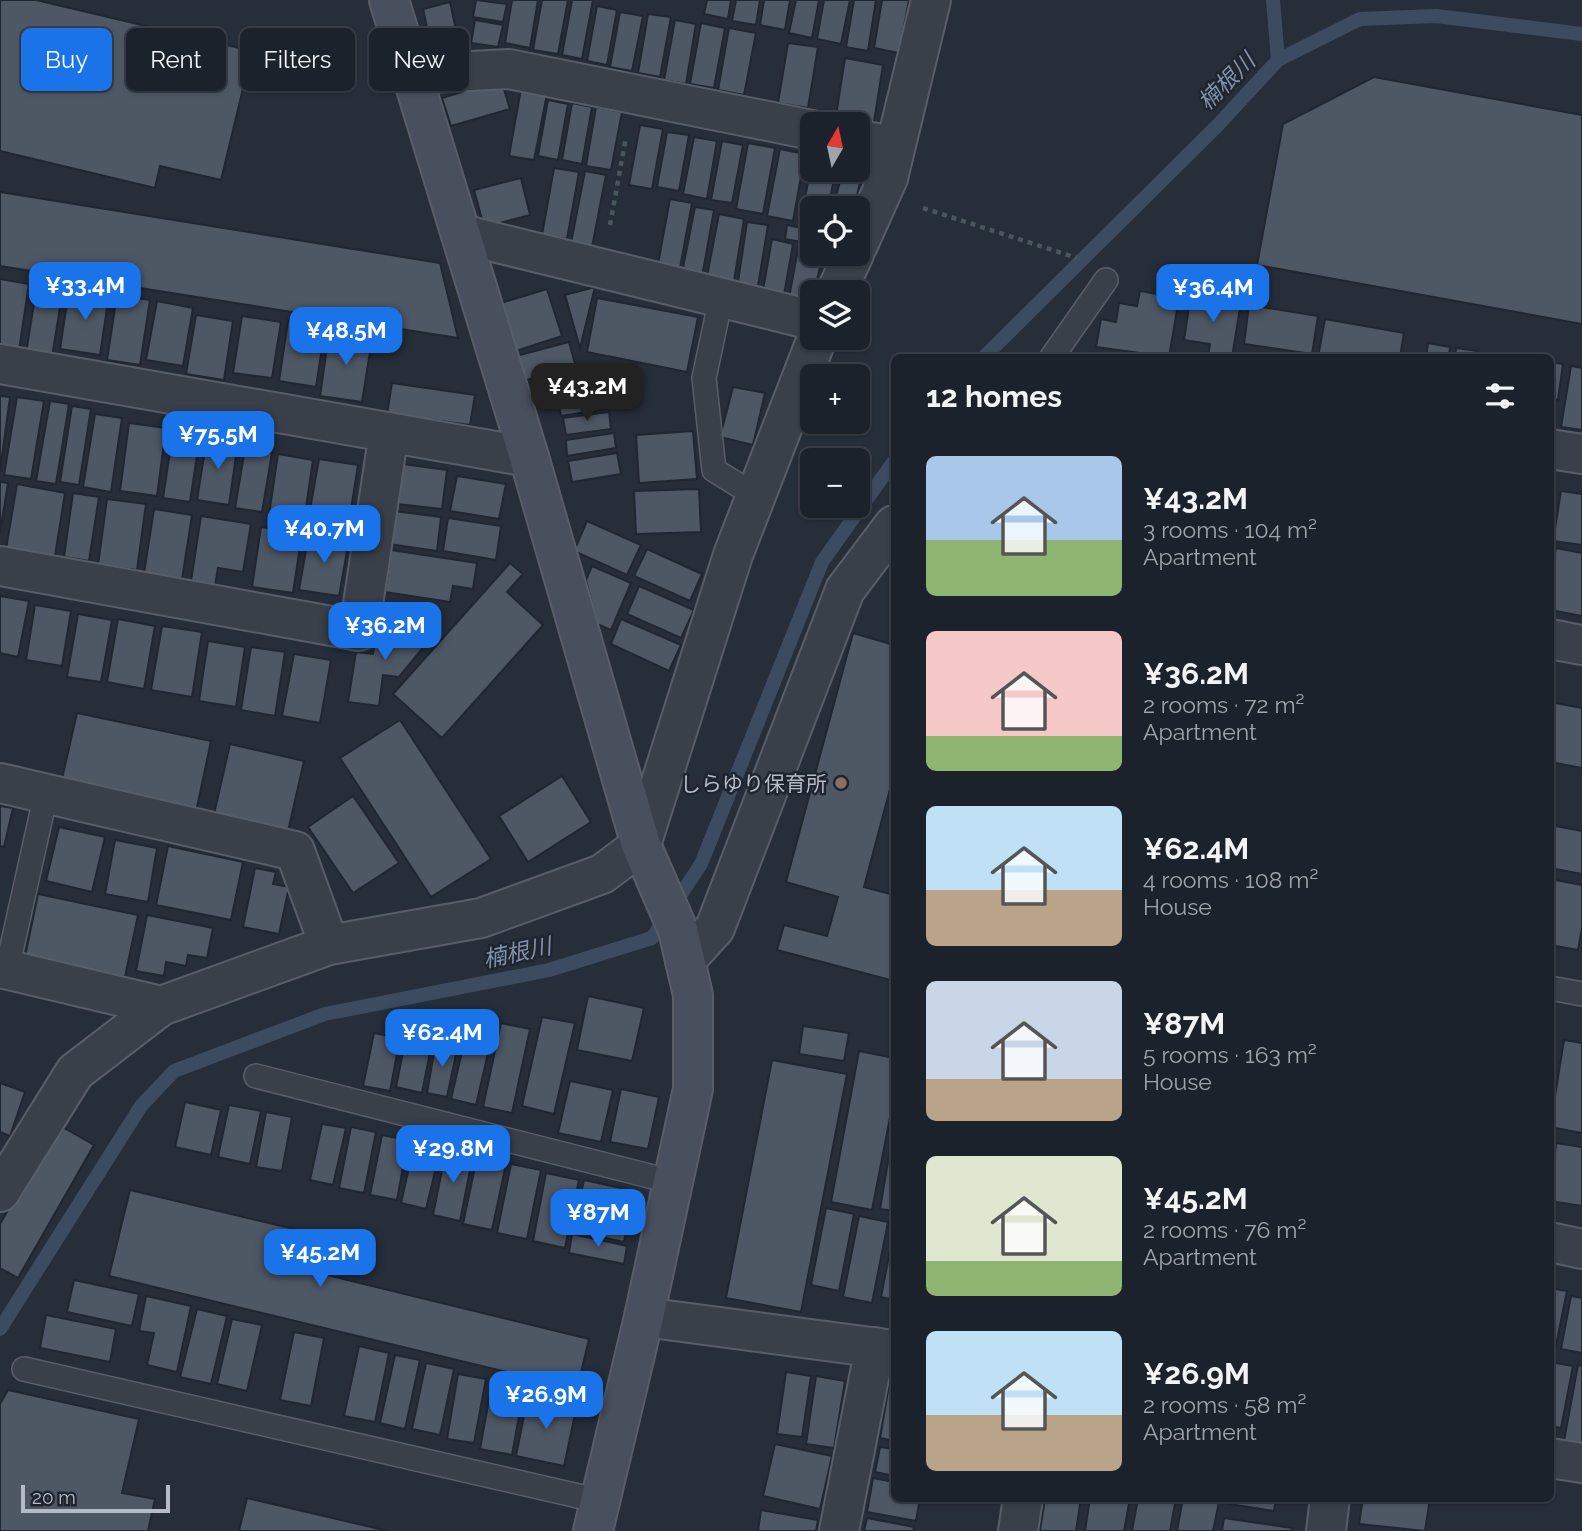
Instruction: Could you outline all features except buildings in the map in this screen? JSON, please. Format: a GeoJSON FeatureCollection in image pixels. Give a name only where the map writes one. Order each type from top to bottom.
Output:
{"type":"FeatureCollection","features":[{"type":"Feature","properties":{"kind":"street"},"geometry":{"type":"LineString","coordinates":[[389,0],[398,28]]}},
{"type":"Feature","properties":{"kind":"street"},"geometry":{"type":"LineString","coordinates":[[870,218],[895,147],[930,0]]}},
{"type":"Feature","properties":{"kind":"street"},"geometry":{"type":"LineString","coordinates":[[469,71],[509,69],[800,128]]}},
{"type":"Feature","properties":{"kind":"street"},"geometry":{"type":"LineString","coordinates":[[417,91],[529,457],[641,845],[682,945],[693,995],[693,1089],[644,1317],[597,1516]]}},
{"type":"Feature","properties":{"kind":"street"},"geometry":{"type":"LineString","coordinates":[[870,142],[895,147]]}},
{"type":"Feature","properties":{"kind":"street"},"geometry":{"type":"LineString","coordinates":[[461,234],[800,317]]}},
{"type":"Feature","properties":{"kind":"street"},"geometry":{"type":"LineString","coordinates":[[4,1179],[75,1072],[161,1006],[330,944],[481,918],[602,874],[641,845],[733,555],[812,350]]}},
{"type":"Feature","properties":{"kind":"street"},"geometry":{"type":"LineString","coordinates":[[0,364],[529,457]]}},
{"type":"Feature","properties":{"kind":"street"},"geometry":{"type":"LineString","coordinates":[[0,566],[359,631],[388,432]]}},
{"type":"Feature","properties":{"kind":"street"},"geometry":{"type":"LineString","coordinates":[[1554,450],[1582,454]]}},
{"type":"Feature","properties":{"kind":"street"},"geometry":{"type":"LineString","coordinates":[[682,945],[715,928],[845,590],[891,530]]}},
{"type":"Feature","properties":{"kind":"street"},"geometry":{"type":"LineString","coordinates":[[1554,640],[1582,645]]}},
{"type":"Feature","properties":{"kind":"street"},"geometry":{"type":"LineString","coordinates":[[0,783],[295,851],[330,944]]}},
{"type":"Feature","properties":{"kind":"street"},"geometry":{"type":"LineString","coordinates":[[3,969],[161,1006]]}},
{"type":"Feature","properties":{"kind":"street"},"geometry":{"type":"LineString","coordinates":[[1554,1243],[1582,1249]]}},
{"type":"Feature","properties":{"kind":"street"},"geometry":{"type":"LineString","coordinates":[[644,1317],[885,1349],[839,1531]]}},
{"type":"Feature","properties":{"kind":"street"},"geometry":{"type":"LineString","coordinates":[[1554,1459],[1582,1463]]}},
{"type":"Feature","properties":{"kind":"street"},"geometry":{"type":"LineString","coordinates":[[1017,1531],[1022,1502]]}},
{"type":"Feature","properties":{"kind":"street"},"geometry":{"type":"LineString","coordinates":[[1326,1531],[1330,1502]]}},
{"type":"Feature","properties":{"kind":"lane"},"geometry":{"type":"LineString","coordinates":[[1054,354],[1105,281]]}},
{"type":"Feature","properties":{"kind":"lane"},"geometry":{"type":"LineString","coordinates":[[721,298],[704,378],[714,470],[756,496]]}},
{"type":"Feature","properties":{"kind":"lane"},"geometry":{"type":"LineString","coordinates":[[3,969],[46,794]]}},
{"type":"Feature","properties":{"kind":"lane"},"geometry":{"type":"LineString","coordinates":[[1554,989],[1582,994]]}},
{"type":"Feature","properties":{"kind":"lane"},"geometry":{"type":"LineString","coordinates":[[256,1076],[673,1182]]}},
{"type":"Feature","properties":{"kind":"lane"},"geometry":{"type":"LineString","coordinates":[[24,1369],[597,1516]]}},
{"type":"Feature","properties":{"kind":"path"},"geometry":{"type":"LineString","coordinates":[[603,268],[634,95]]}},
{"type":"Feature","properties":{"kind":"path"},"geometry":{"type":"LineString","coordinates":[[880,195],[1072,254]]}},
{"type":"Feature","properties":{"kind":"waterway"},"geometry":{"type":"LineString","coordinates":[[1273,0],[1278,60]]}},
{"type":"Feature","properties":{"kind":"waterway","name":"楠根川"},"geometry":{"type":"LineString","coordinates":[[987,354],[1218,125],[1278,60],[1360,19],[1436,16],[1582,34]]}},
{"type":"Feature","properties":{"kind":"waterway","name":"楠根川"},"geometry":{"type":"LineString","coordinates":[[0,1329],[141,1106],[174,1071],[325,1014],[549,970],[652,938],[701,864],[822,562],[891,465]]}},
{"type":"Feature","properties":{"kind":"place","name":"しらゆり保育所"},"geometry":{"type":"Point","coordinates":[841,783]}}]}
